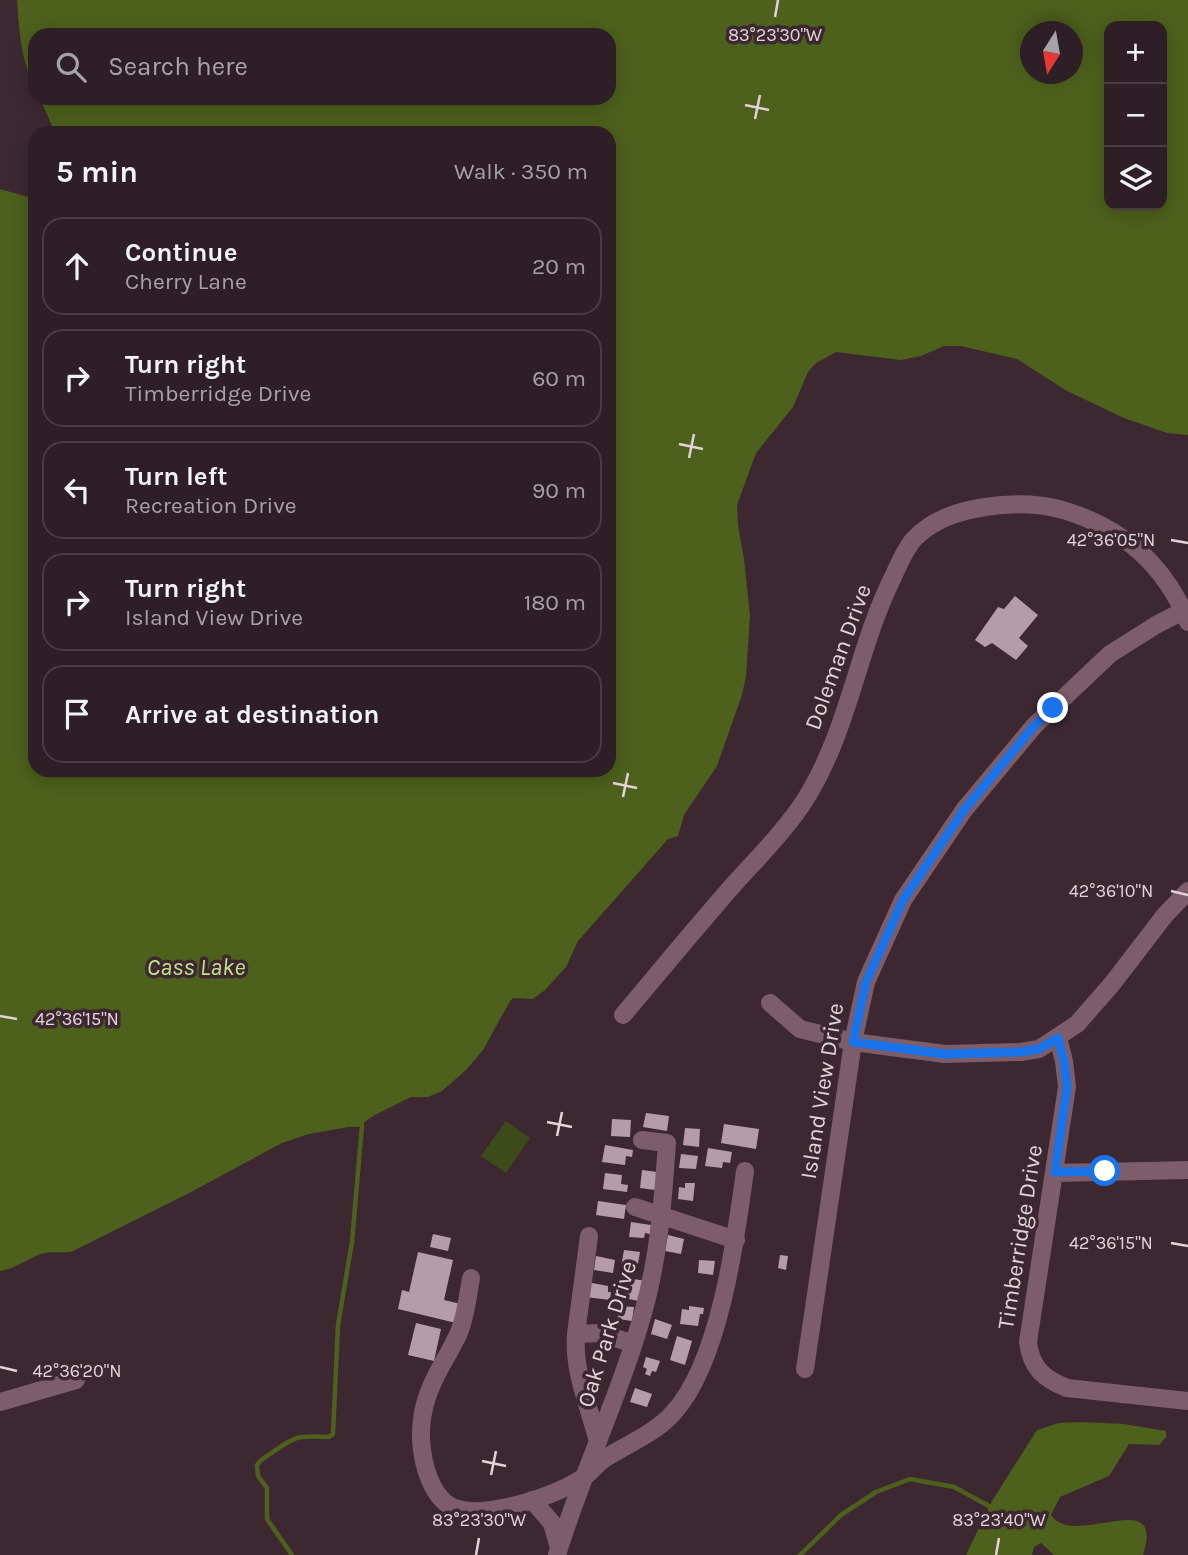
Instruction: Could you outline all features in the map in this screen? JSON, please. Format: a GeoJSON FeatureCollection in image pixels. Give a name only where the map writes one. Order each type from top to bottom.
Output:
{"type":"FeatureCollection","features":[{"type":"Feature","properties":{"kind":"street","name":"Doleman Drive"},"geometry":{"type":"LineString","coordinates":[[623,1015],[769,847],[802,805],[840,730],[877,609],[911,543],[925,529],[944,517],[1001,505],[1051,507],[1080,515],[1107,528],[1132,545],[1154,565],[1186,617]]}},
{"type":"Feature","properties":{"kind":"street","name":"Island View Drive"},"geometry":{"type":"LineString","coordinates":[[805,1369],[853,1042],[866,982],[903,900],[964,810],[1034,726],[1110,654],[1186,617]]}},
{"type":"Feature","properties":{"kind":"street"},"geometry":{"type":"LineString","coordinates":[[770,1003],[800,1029],[853,1042],[944,1054],[1039,1049],[1077,1024],[1112,984],[1165,915],[1188,891]]}},
{"type":"Feature","properties":{"kind":"street","name":"Timberridge Drive"},"geometry":{"type":"LineString","coordinates":[[1058,1038],[1067,1087],[1028,1342],[1030,1356],[1038,1370],[1049,1381],[1067,1388],[1188,1401]]}},
{"type":"Feature","properties":{"kind":"street","name":"Oak Park Drive"},"geometry":{"type":"LineString","coordinates":[[558,1552],[573,1502],[633,1344],[654,1262],[667,1143],[642,1140]]}},
{"type":"Feature","properties":{"kind":"street"},"geometry":{"type":"LineString","coordinates":[[1055,1172],[1188,1170]]}},
{"type":"Feature","properties":{"kind":"street","name":"Oak Park Drive"},"geometry":{"type":"LineString","coordinates":[[585,1476],[601,1460],[656,1428],[674,1412],[690,1389],[705,1356],[723,1300],[736,1240],[745,1171]]}},
{"type":"Feature","properties":{"kind":"street"},"geometry":{"type":"LineString","coordinates":[[635,1207],[736,1240]]}},
{"type":"Feature","properties":{"kind":"street"},"geometry":{"type":"LineString","coordinates":[[589,1236],[574,1353],[598,1442]]}},
{"type":"Feature","properties":{"kind":"street"},"geometry":{"type":"LineString","coordinates":[[471,1278],[460,1331],[427,1392],[421,1418],[422,1448],[428,1476],[443,1500],[457,1509],[482,1510],[512,1507],[585,1476]]}},
{"type":"Feature","properties":{"kind":"street"},"geometry":{"type":"LineString","coordinates":[[576,1334],[601,1333],[633,1344]]}},
{"type":"Feature","properties":{"kind":"street"},"geometry":{"type":"LineString","coordinates":[[0,1402],[76,1380]]}},
{"type":"Feature","properties":{"kind":"street"},"geometry":{"type":"LineString","coordinates":[[532,1500],[552,1523],[558,1552]]}},
{"type":"Feature","properties":{"kind":"shaded area"},"geometry":{"type":"Polygon","coordinates":[[[506,1121],[530,1138],[506,1173],[481,1156],[506,1121]]]}},
{"type":"Feature","properties":{"kind":"water","name":"Cass Lake"},"geometry":{"type":"Polygon","coordinates":[[[17,0],[1188,0],[1188,435],[1167,433],[1124,418],[1067,391],[1017,359],[961,346],[944,346],[921,356],[901,360],[836,352],[816,363],[808,372],[793,407],[756,453],[737,505],[750,616],[746,676],[717,766],[684,815],[678,836],[668,839],[578,941],[566,967],[533,999],[513,998],[510,1001],[483,1050],[466,1070],[442,1091],[428,1097],[411,1097],[373,1116],[358,1127],[309,1134],[282,1143],[73,1251],[44,1253],[0,1271],[0,189],[28,197],[28,777],[616,777],[616,126],[52,126],[43,105],[616,105],[616,28],[28,28],[28,71],[17,0]]]}},
{"type":"Feature","properties":{"kind":"water"},"geometry":{"type":"Polygon","coordinates":[[[1059,1423],[1124,1424],[1166,1431],[1166,1437],[1159,1445],[1129,1444],[1109,1476],[1060,1497],[1051,1515],[1062,1524],[1078,1526],[1130,1520],[1142,1523],[1147,1534],[1143,1555],[1054,1555],[1041,1543],[1034,1547],[1032,1555],[966,1555],[992,1501],[1037,1430],[1059,1423]]]}},
{"type":"Feature","properties":{"kind":"building"},"geometry":{"type":"Polygon","coordinates":[[[1015,596],[1038,615],[1019,638],[1028,646],[1016,660],[992,643],[985,647],[975,640],[998,607],[1004,609],[1015,596]]]}},
{"type":"Feature","properties":{"kind":"building"},"geometry":{"type":"Polygon","coordinates":[[[646,1113],[669,1116],[667,1131],[643,1127],[646,1113]]]}},
{"type":"Feature","properties":{"kind":"building"},"geometry":{"type":"Polygon","coordinates":[[[612,1119],[631,1120],[630,1137],[611,1136],[612,1119]]]}},
{"type":"Feature","properties":{"kind":"building"},"geometry":{"type":"Polygon","coordinates":[[[724,1124],[759,1129],[756,1149],[721,1143],[724,1124]]]}},
{"type":"Feature","properties":{"kind":"building"},"geometry":{"type":"Polygon","coordinates":[[[685,1128],[700,1129],[699,1147],[683,1145],[685,1128]]]}},
{"type":"Feature","properties":{"kind":"building"},"geometry":{"type":"Polygon","coordinates":[[[605,1145],[633,1150],[632,1157],[626,1156],[625,1165],[602,1162],[605,1145]]]}},
{"type":"Feature","properties":{"kind":"building"},"geometry":{"type":"Polygon","coordinates":[[[708,1148],[732,1152],[730,1163],[723,1162],[722,1168],[705,1166],[708,1148]]]}},
{"type":"Feature","properties":{"kind":"building"},"geometry":{"type":"Polygon","coordinates":[[[681,1154],[698,1156],[696,1169],[679,1168],[681,1154]]]}},
{"type":"Feature","properties":{"kind":"building"},"geometry":{"type":"Polygon","coordinates":[[[642,1170],[657,1172],[655,1190],[640,1188],[642,1170]]]}},
{"type":"Feature","properties":{"kind":"building"},"geometry":{"type":"Polygon","coordinates":[[[605,1173],[622,1175],[621,1184],[628,1185],[627,1192],[603,1189],[605,1173]]]}},
{"type":"Feature","properties":{"kind":"building"},"geometry":{"type":"Polygon","coordinates":[[[685,1183],[695,1183],[693,1201],[678,1199],[679,1187],[685,1188],[685,1183]]]}},
{"type":"Feature","properties":{"kind":"building"},"geometry":{"type":"Polygon","coordinates":[[[598,1201],[626,1205],[624,1219],[596,1215],[598,1201]]]}},
{"type":"Feature","properties":{"kind":"building"},"geometry":{"type":"Polygon","coordinates":[[[631,1222],[651,1225],[650,1234],[645,1233],[644,1238],[629,1237],[631,1222]]]}},
{"type":"Feature","properties":{"kind":"building"},"geometry":{"type":"Polygon","coordinates":[[[433,1234],[451,1238],[448,1251],[430,1247],[433,1234]]]}},
{"type":"Feature","properties":{"kind":"building"},"geometry":{"type":"Polygon","coordinates":[[[668,1235],[684,1239],[681,1254],[665,1251],[668,1235]]]}},
{"type":"Feature","properties":{"kind":"building"},"geometry":{"type":"Polygon","coordinates":[[[624,1250],[640,1252],[637,1269],[621,1267],[624,1250]]]}},
{"type":"Feature","properties":{"kind":"building"},"geometry":{"type":"Polygon","coordinates":[[[418,1252],[453,1260],[444,1300],[461,1304],[456,1323],[398,1309],[402,1290],[409,1292],[418,1252]]]}},
{"type":"Feature","properties":{"kind":"building"},"geometry":{"type":"Polygon","coordinates":[[[780,1255],[788,1256],[786,1270],[778,1268],[780,1255]]]}},
{"type":"Feature","properties":{"kind":"building"},"geometry":{"type":"Polygon","coordinates":[[[596,1256],[615,1260],[613,1273],[594,1270],[596,1256]]]}},
{"type":"Feature","properties":{"kind":"building"},"geometry":{"type":"Polygon","coordinates":[[[699,1260],[715,1261],[713,1275],[698,1273],[699,1260]]]}},
{"type":"Feature","properties":{"kind":"building"},"geometry":{"type":"Polygon","coordinates":[[[626,1278],[647,1281],[639,1301],[623,1298],[626,1278]]]}},
{"type":"Feature","properties":{"kind":"building"},"geometry":{"type":"Polygon","coordinates":[[[587,1282],[608,1286],[608,1292],[611,1292],[610,1300],[585,1297],[587,1282]]]}},
{"type":"Feature","properties":{"kind":"building"},"geometry":{"type":"Polygon","coordinates":[[[619,1306],[634,1307],[632,1321],[618,1319],[619,1306]]]}},
{"type":"Feature","properties":{"kind":"building"},"geometry":{"type":"Polygon","coordinates":[[[689,1306],[704,1308],[698,1326],[680,1324],[682,1309],[689,1310],[689,1306]]]}},
{"type":"Feature","properties":{"kind":"building"},"geometry":{"type":"Polygon","coordinates":[[[655,1319],[672,1325],[667,1339],[651,1334],[655,1319]]]}},
{"type":"Feature","properties":{"kind":"building"},"geometry":{"type":"Polygon","coordinates":[[[416,1323],[441,1329],[434,1361],[408,1355],[416,1323]]]}},
{"type":"Feature","properties":{"kind":"building"},"geometry":{"type":"Polygon","coordinates":[[[677,1336],[692,1341],[685,1365],[670,1360],[677,1336]]]}},
{"type":"Feature","properties":{"kind":"building"},"geometry":{"type":"Polygon","coordinates":[[[646,1357],[660,1361],[656,1372],[652,1371],[650,1376],[645,1374],[647,1369],[643,1367],[646,1357]]]}},
{"type":"Feature","properties":{"kind":"building"},"geometry":{"type":"Polygon","coordinates":[[[635,1388],[652,1394],[647,1407],[630,1402],[635,1388]]]}},
{"type":"Feature","properties":{"kind":"waterway"},"geometry":{"type":"LineString","coordinates":[[292,1555],[267,1519],[267,1488],[258,1476],[257,1465],[292,1440],[310,1436],[329,1437],[333,1434],[338,1325],[352,1242],[362,1125]]}},
{"type":"Feature","properties":{"kind":"waterway"},"geometry":{"type":"LineString","coordinates":[[800,1555],[841,1515],[876,1492],[910,1479],[954,1487],[989,1506]]}},
{"type":"Feature","properties":{"kind":"route"},"geometry":{"type":"LineString","coordinates":[[1053,708],[1034,726],[964,810],[903,900],[866,982],[853,1042],[944,1054],[1020,1052],[1039,1049],[1058,1038],[1067,1087],[1055,1172],[1105,1171]]}}]}
